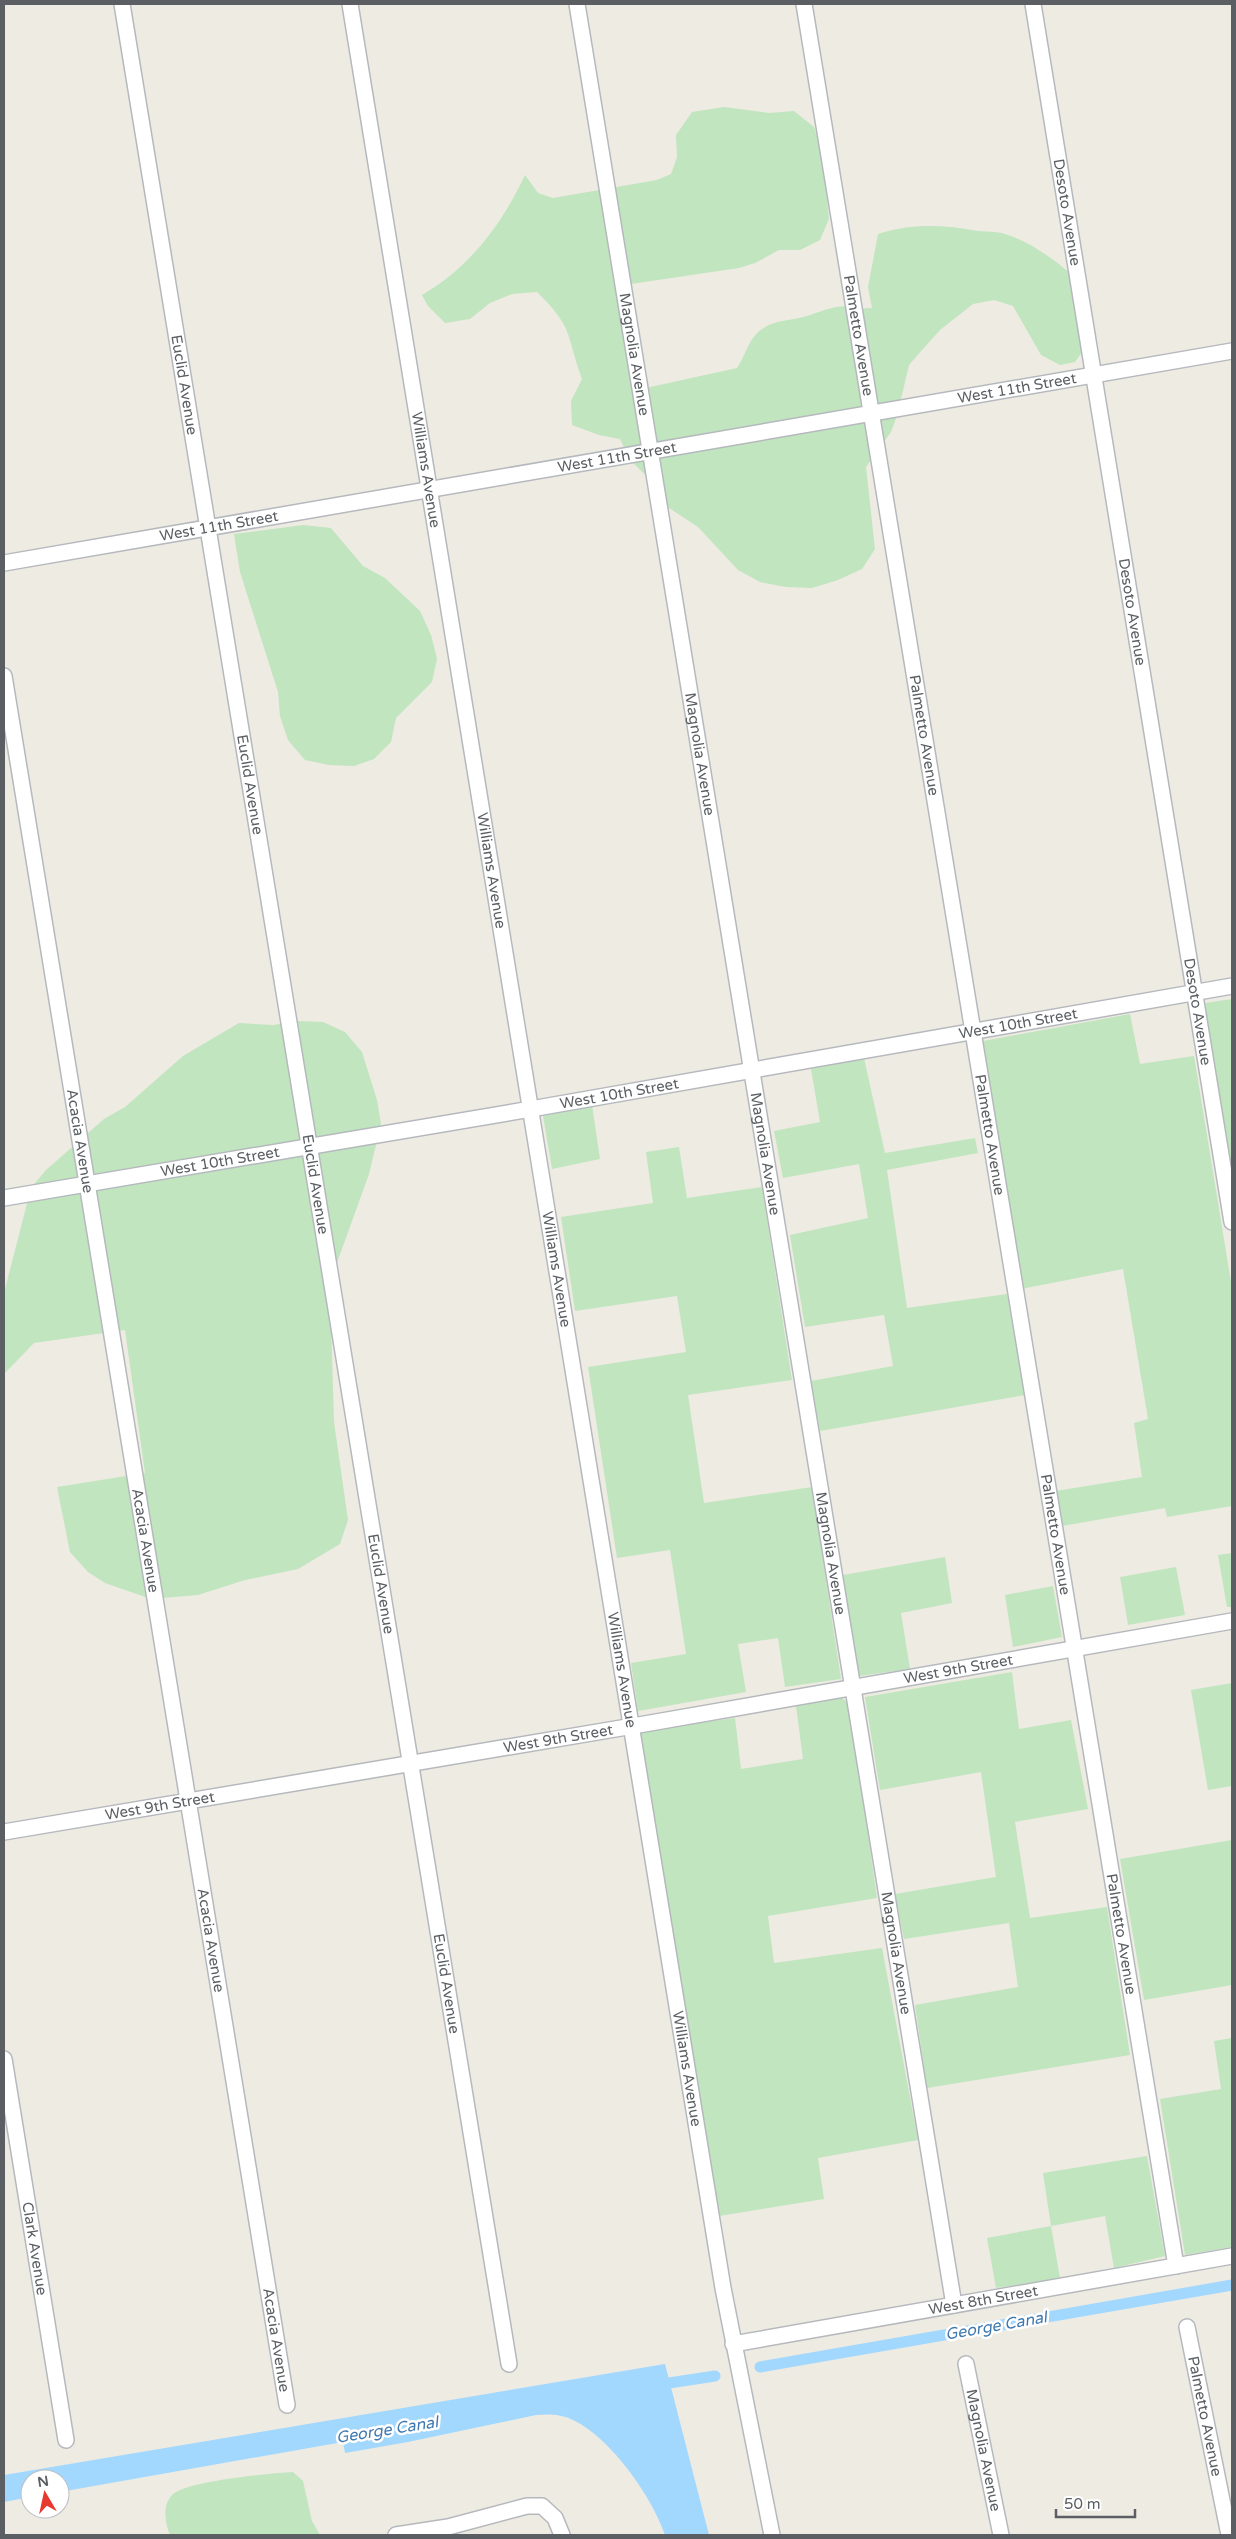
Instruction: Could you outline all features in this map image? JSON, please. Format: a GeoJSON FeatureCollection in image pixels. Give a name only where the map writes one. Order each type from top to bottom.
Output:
{"type":"FeatureCollection","features":[{"type":"Feature","properties":{"kind":"street","name":"Euclid Avenue"},"geometry":{"type":"LineString","coordinates":[[122,4],[509,2364]]}},
{"type":"Feature","properties":{"kind":"street","name":"Williams Avenue"},"geometry":{"type":"LineString","coordinates":[[350,4],[733,2344],[772,2535]]}},
{"type":"Feature","properties":{"kind":"street","name":"Magnolia Avenue"},"geometry":{"type":"LineString","coordinates":[[577,4],[954,2305]]}},
{"type":"Feature","properties":{"kind":"street","name":"Palmetto Avenue"},"geometry":{"type":"LineString","coordinates":[[804,4],[1176,2266]]}},
{"type":"Feature","properties":{"kind":"street","name":"Desoto Avenue"},"geometry":{"type":"LineString","coordinates":[[1032,4],[1232,1222]]}},
{"type":"Feature","properties":{"kind":"street","name":"West 11th Street"},"geometry":{"type":"LineString","coordinates":[[4,563],[1232,351]]}},
{"type":"Feature","properties":{"kind":"street","name":"Acacia Avenue"},"geometry":{"type":"LineString","coordinates":[[4,676],[287,2405]]}},
{"type":"Feature","properties":{"kind":"street","name":"West 10th Street"},"geometry":{"type":"LineString","coordinates":[[4,1198],[531,1109],[1232,986]]}},
{"type":"Feature","properties":{"kind":"street","name":"West 9th Street"},"geometry":{"type":"LineString","coordinates":[[4,1832],[633,1726],[1232,1621]]}},
{"type":"Feature","properties":{"kind":"street","name":"Clark Avenue"},"geometry":{"type":"LineString","coordinates":[[4,2059],[66,2440]]}},
{"type":"Feature","properties":{"kind":"street","name":"West 8th Street"},"geometry":{"type":"LineString","coordinates":[[733,2344],[1232,2256]]}},
{"type":"Feature","properties":{"kind":"street","name":"Palmetto Avenue"},"geometry":{"type":"LineString","coordinates":[[1187,2328],[1229,2535]]}},
{"type":"Feature","properties":{"kind":"street","name":"Magnolia Avenue"},"geometry":{"type":"LineString","coordinates":[[966,2364],[1001,2535]]}},
{"type":"Feature","properties":{"kind":"street"},"geometry":{"type":"LineString","coordinates":[[396,2535],[448,2528],[527,2506],[542,2506],[555,2518],[562,2535]]}},
{"type":"Feature","properties":{"kind":"green space"},"geometry":{"type":"Polygon","coordinates":[[[724,107],[769,113],[794,111],[814,127],[822,153],[829,219],[820,240],[800,250],[779,250],[755,263],[739,268],[624,285],[641,389],[737,368],[753,337],[773,323],[801,318],[839,307],[852,306],[853,309],[872,308],[868,287],[878,234],[903,228],[953,227],[1002,233],[1023,241],[1048,256],[1071,274],[1074,307],[1080,317],[1085,348],[1075,362],[1060,365],[1041,355],[1013,306],[994,300],[973,304],[940,330],[909,365],[897,416],[891,432],[866,467],[875,549],[862,569],[838,580],[812,588],[786,587],[760,582],[738,570],[698,527],[669,508],[661,490],[630,460],[620,439],[599,435],[572,425],[571,401],[582,379],[568,334],[562,322],[555,311],[537,292],[512,294],[490,303],[470,319],[445,323],[428,306],[422,295],[455,271],[483,243],[506,210],[525,175],[538,193],[553,198],[657,180],[671,174],[677,157],[676,135],[692,112],[724,107]]]}},
{"type":"Feature","properties":{"kind":"green space"},"geometry":{"type":"Polygon","coordinates":[[[303,525],[331,528],[363,566],[385,578],[420,611],[431,635],[437,659],[432,682],[396,718],[391,742],[374,759],[354,766],[329,765],[305,760],[288,740],[280,716],[278,692],[240,572],[234,534],[303,525]]]}},
{"type":"Feature","properties":{"kind":"green space"},"geometry":{"type":"Polygon","coordinates":[[[1232,999],[1232,1172],[1205,1003],[1232,999]]]}},
{"type":"Feature","properties":{"kind":"green space"},"geometry":{"type":"Polygon","coordinates":[[[1130,1014],[1140,1064],[1194,1056],[1232,1288],[1232,1506],[1167,1517],[1165,1508],[1062,1526],[1056,1491],[1142,1477],[1134,1423],[1148,1419],[1123,1269],[1021,1289],[983,1041],[1130,1014]]]}},
{"type":"Feature","properties":{"kind":"green space"},"geometry":{"type":"Polygon","coordinates":[[[298,1021],[323,1022],[345,1032],[362,1052],[377,1100],[381,1124],[369,1174],[334,1271],[331,1322],[334,1422],[348,1520],[340,1544],[298,1569],[245,1580],[198,1595],[151,1599],[105,1583],[88,1572],[70,1552],[57,1487],[145,1473],[125,1330],[34,1343],[4,1374],[4,1293],[31,1188],[46,1170],[104,1119],[125,1107],[183,1056],[239,1023],[273,1025],[298,1021]]]}},
{"type":"Feature","properties":{"kind":"green space"},"geometry":{"type":"Polygon","coordinates":[[[864,1058],[885,1153],[975,1138],[978,1153],[887,1170],[907,1308],[1007,1294],[1025,1395],[820,1431],[811,1381],[893,1366],[884,1315],[805,1327],[790,1235],[868,1218],[859,1164],[783,1178],[774,1131],[820,1122],[811,1069],[864,1058]]]}},
{"type":"Feature","properties":{"kind":"green space"},"geometry":{"type":"Polygon","coordinates":[[[592,1105],[600,1159],[552,1169],[543,1116],[592,1105]]]}},
{"type":"Feature","properties":{"kind":"green space"},"geometry":{"type":"Polygon","coordinates":[[[679,1147],[687,1198],[762,1187],[792,1380],[688,1395],[704,1503],[812,1487],[841,1679],[785,1687],[778,1638],[738,1644],[746,1692],[638,1711],[631,1663],[686,1654],[670,1550],[617,1558],[588,1367],[686,1352],[677,1296],[575,1311],[561,1217],[653,1203],[646,1152],[679,1147]]]}},
{"type":"Feature","properties":{"kind":"green space"},"geometry":{"type":"Polygon","coordinates":[[[1232,1553],[1232,1607],[1227,1607],[1218,1555],[1232,1553]]]}},
{"type":"Feature","properties":{"kind":"green space"},"geometry":{"type":"Polygon","coordinates":[[[945,1557],[952,1603],[901,1613],[910,1669],[859,1676],[843,1575],[945,1557]]]}},
{"type":"Feature","properties":{"kind":"green space"},"geometry":{"type":"Polygon","coordinates":[[[1176,1567],[1185,1615],[1128,1625],[1120,1577],[1176,1567]]]}},
{"type":"Feature","properties":{"kind":"green space"},"geometry":{"type":"Polygon","coordinates":[[[1053,1586],[1062,1637],[1013,1647],[1005,1595],[1053,1586]]]}},
{"type":"Feature","properties":{"kind":"green space"},"geometry":{"type":"Polygon","coordinates":[[[1012,1672],[1019,1729],[1071,1720],[1088,1809],[1015,1822],[1030,1918],[1107,1907],[1130,2055],[927,2088],[915,2005],[1018,1987],[1009,1923],[904,1939],[895,1894],[996,1877],[981,1772],[880,1790],[865,1697],[1012,1672]]]}},
{"type":"Feature","properties":{"kind":"green space"},"geometry":{"type":"Polygon","coordinates":[[[1232,1683],[1232,1786],[1208,1790],[1191,1690],[1232,1683]]]}},
{"type":"Feature","properties":{"kind":"green space"},"geometry":{"type":"Polygon","coordinates":[[[842,1698],[850,1705],[877,1898],[768,1916],[774,1963],[882,1948],[918,2140],[818,2158],[824,2199],[719,2216],[640,1731],[735,1718],[741,1769],[803,1759],[796,1706],[842,1698]]]}},
{"type":"Feature","properties":{"kind":"green space"},"geometry":{"type":"Polygon","coordinates":[[[1232,1840],[1232,1985],[1144,2000],[1120,1859],[1232,1840]]]}},
{"type":"Feature","properties":{"kind":"green space"},"geometry":{"type":"Polygon","coordinates":[[[1232,2038],[1232,2247],[1185,2255],[1160,2099],[1221,2089],[1214,2041],[1232,2038]]]}},
{"type":"Feature","properties":{"kind":"green space"},"geometry":{"type":"Polygon","coordinates":[[[1147,2156],[1165,2256],[1114,2268],[1105,2216],[1051,2226],[1043,2173],[1147,2156]]]}},
{"type":"Feature","properties":{"kind":"green space"},"geometry":{"type":"Polygon","coordinates":[[[1051,2226],[1060,2278],[996,2288],[987,2238],[1051,2226]]]}},
{"type":"Feature","properties":{"kind":"green space"},"geometry":{"type":"Polygon","coordinates":[[[293,2472],[303,2481],[312,2521],[320,2535],[170,2535],[166,2520],[167,2504],[172,2495],[180,2490],[210,2482],[293,2472]]]}},
{"type":"Feature","properties":{"kind":"water"},"geometry":{"type":"Polygon","coordinates":[[[665,2364],[709,2535],[665,2535],[659,2520],[640,2487],[602,2440],[573,2420],[550,2415],[536,2415],[408,2442],[345,2453],[343,2442],[70,2490],[70,2469],[40,2469],[665,2364]]]}},
{"type":"Feature","properties":{"kind":"water"},"geometry":{"type":"Polygon","coordinates":[[[20,2472],[20,2499],[4,2502],[4,2475],[20,2472]]]}},
{"type":"Feature","properties":{"kind":"waterway","name":"George Canal"},"geometry":{"type":"LineString","coordinates":[[760,2367],[1232,2285]]}},
{"type":"Feature","properties":{"kind":"waterway","name":"George Canal"},"geometry":{"type":"LineString","coordinates":[[656,2385],[715,2376]]}}]}
